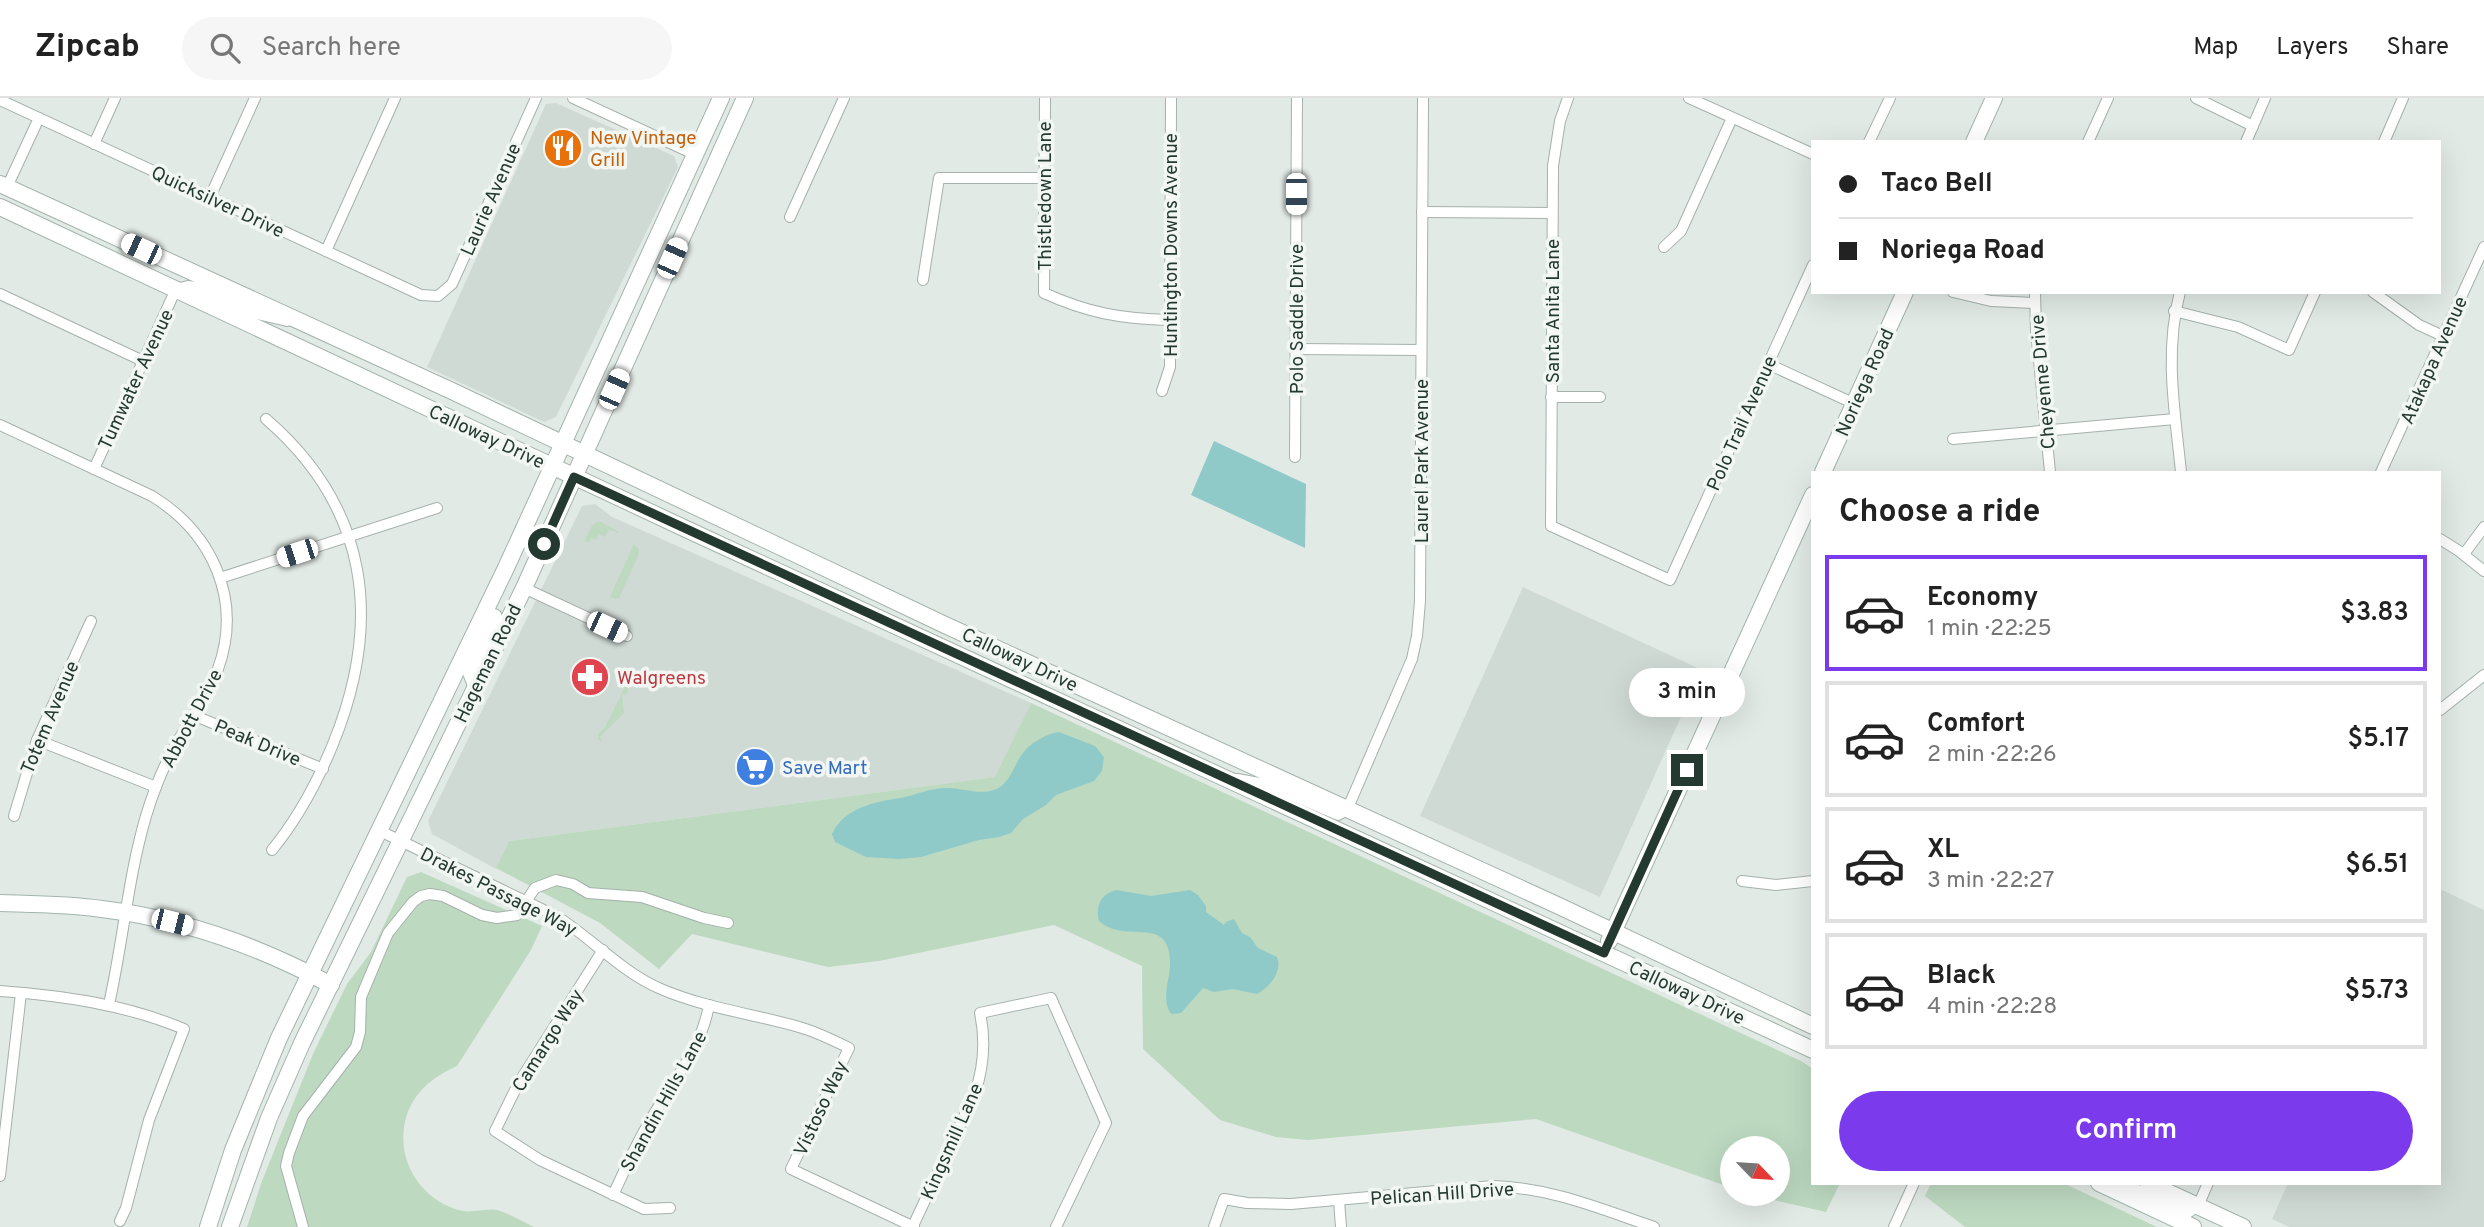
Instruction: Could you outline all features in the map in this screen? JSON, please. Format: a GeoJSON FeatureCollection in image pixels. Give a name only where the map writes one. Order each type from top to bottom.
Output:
{"type":"FeatureCollection","features":[{"type":"Feature","properties":{"kind":"main road","name":"Hageman Road"},"geometry":{"type":"LineString","coordinates":[[208,1227],[250,1105],[310,973],[505,570],[721,98]]}},
{"type":"Feature","properties":{"kind":"main road","name":"Hageman Road"},"geometry":{"type":"LineString","coordinates":[[230,1227],[268,1118],[523,588],[745,98]]}},
{"type":"Feature","properties":{"kind":"main road"},"geometry":{"type":"LineString","coordinates":[[1975,140],[1994,98]]}},
{"type":"Feature","properties":{"kind":"main road"},"geometry":{"type":"LineString","coordinates":[[663,279],[668,253],[703,169],[701,160],[696,155]]}},
{"type":"Feature","properties":{"kind":"main road","name":"Calloway Drive"},"geometry":{"type":"LineString","coordinates":[[2,188],[453,391],[945,625],[1811,1025]]}},
{"type":"Feature","properties":{"kind":"main road","name":"Calloway Drive"},"geometry":{"type":"LineString","coordinates":[[0,207],[574,477],[1811,1049]]}},
{"type":"Feature","properties":{"kind":"main road","name":"Noriega Road"},"geometry":{"type":"LineString","coordinates":[[1824,471],[1904,294]]}},
{"type":"Feature","properties":{"kind":"main road"},"geometry":{"type":"LineString","coordinates":[[1604,953],[1807,527],[1811,506]]}},
{"type":"Feature","properties":{"kind":"main road"},"geometry":{"type":"LineString","coordinates":[[476,685],[470,670],[502,599],[505,570]]}},
{"type":"Feature","properties":{"kind":"main road"},"geometry":{"type":"LineString","coordinates":[[0,902],[69,905],[127,912],[198,928],[310,973],[331,985]]}},
{"type":"Feature","properties":{"kind":"main road"},"geometry":{"type":"LineString","coordinates":[[2103,1185],[2193,1227]]}},
{"type":"Feature","properties":{"kind":"main road"},"geometry":{"type":"LineString","coordinates":[[2152,1185],[2243,1227]]}},
{"type":"Feature","properties":{"kind":"street"},"geometry":{"type":"LineString","coordinates":[[94,144],[115,98]]}},
{"type":"Feature","properties":{"kind":"street"},"geometry":{"type":"LineString","coordinates":[[210,197],[255,98]]}},
{"type":"Feature","properties":{"kind":"street"},"geometry":{"type":"LineString","coordinates":[[326,251],[395,98]]}},
{"type":"Feature","properties":{"kind":"street","name":"Laurie Avenue"},"geometry":{"type":"LineString","coordinates":[[438,296],[452,284],[536,98]]}},
{"type":"Feature","properties":{"kind":"street"},"geometry":{"type":"LineString","coordinates":[[573,98],[696,155]]}},
{"type":"Feature","properties":{"kind":"street"},"geometry":{"type":"LineString","coordinates":[[790,217],[844,98]]}},
{"type":"Feature","properties":{"kind":"street","name":"Thistledown Lane"},"geometry":{"type":"LineString","coordinates":[[1045,98],[1044,293],[1092,312],[1138,320],[1170,320]]}},
{"type":"Feature","properties":{"kind":"street","name":"Huntington Downs Avenue"},"geometry":{"type":"LineString","coordinates":[[1162,391],[1170,367],[1171,98]]}},
{"type":"Feature","properties":{"kind":"street","name":"Polo Saddle Drive"},"geometry":{"type":"LineString","coordinates":[[1295,457],[1297,98]]}},
{"type":"Feature","properties":{"kind":"street","name":"Laurel Park Avenue"},"geometry":{"type":"LineString","coordinates":[[1347,810],[1405,679],[1418,635],[1423,98]]}},
{"type":"Feature","properties":{"kind":"street","name":"Santa Anita Lane"},"geometry":{"type":"LineString","coordinates":[[1551,526],[1552,213],[1555,143],[1568,98]]}},
{"type":"Feature","properties":{"kind":"street"},"geometry":{"type":"LineString","coordinates":[[1689,98],[1811,154]]}},
{"type":"Feature","properties":{"kind":"street"},"geometry":{"type":"LineString","coordinates":[[1870,140],[1890,98]]}},
{"type":"Feature","properties":{"kind":"street"},"geometry":{"type":"LineString","coordinates":[[2089,140],[2108,98]]}},
{"type":"Feature","properties":{"kind":"street"},"geometry":{"type":"LineString","coordinates":[[2196,98],[2253,126]]}},
{"type":"Feature","properties":{"kind":"street"},"geometry":{"type":"LineString","coordinates":[[2247,140],[2265,98]]}},
{"type":"Feature","properties":{"kind":"street"},"geometry":{"type":"LineString","coordinates":[[2385,140],[2403,98]]}},
{"type":"Feature","properties":{"kind":"street","name":"Quicksilver Drive"},"geometry":{"type":"LineString","coordinates":[[0,100],[421,295],[438,296]]}},
{"type":"Feature","properties":{"kind":"street"},"geometry":{"type":"LineString","coordinates":[[2,188],[39,118]]}},
{"type":"Feature","properties":{"kind":"street"},"geometry":{"type":"LineString","coordinates":[[1664,247],[1681,232],[1732,118]]}},
{"type":"Feature","properties":{"kind":"street"},"geometry":{"type":"LineString","coordinates":[[923,280],[939,178],[1045,178]]}},
{"type":"Feature","properties":{"kind":"street"},"geometry":{"type":"LineString","coordinates":[[1422,212],[1552,213]]}},
{"type":"Feature","properties":{"kind":"street","name":"Atakapa Avenue"},"geometry":{"type":"LineString","coordinates":[[2381,471],[2484,247]]}},
{"type":"Feature","properties":{"kind":"street","name":"Polo Trail Avenue"},"geometry":{"type":"LineString","coordinates":[[1551,526],[1670,580],[1811,269]]}},
{"type":"Feature","properties":{"kind":"street"},"geometry":{"type":"LineString","coordinates":[[176,289],[197,287],[257,314],[316,329]]}},
{"type":"Feature","properties":{"kind":"street","name":"Tumwater Avenue"},"geometry":{"type":"LineString","coordinates":[[93,469],[176,289]]}},
{"type":"Feature","properties":{"kind":"street"},"geometry":{"type":"LineString","coordinates":[[0,294],[144,361]]}},
{"type":"Feature","properties":{"kind":"street"},"geometry":{"type":"LineString","coordinates":[[1961,294],[1991,301],[2035,298]]}},
{"type":"Feature","properties":{"kind":"street"},"geometry":{"type":"LineString","coordinates":[[2179,294],[2170,355],[2181,471]]}},
{"type":"Feature","properties":{"kind":"street"},"geometry":{"type":"LineString","coordinates":[[2175,311],[2238,327],[2289,350],[2314,294]]}},
{"type":"Feature","properties":{"kind":"street"},"geometry":{"type":"LineString","coordinates":[[2376,294],[2419,325],[2443,336]]}},
{"type":"Feature","properties":{"kind":"street","name":"Cheyenne Drive"},"geometry":{"type":"LineString","coordinates":[[2035,298],[2050,471]]}},
{"type":"Feature","properties":{"kind":"street"},"geometry":{"type":"LineString","coordinates":[[1296,349],[1421,350]]}},
{"type":"Feature","properties":{"kind":"street"},"geometry":{"type":"LineString","coordinates":[[1768,364],[1855,404]]}},
{"type":"Feature","properties":{"kind":"street"},"geometry":{"type":"LineString","coordinates":[[1552,397],[1600,397]]}},
{"type":"Feature","properties":{"kind":"street"},"geometry":{"type":"LineString","coordinates":[[266,419],[303,454],[341,516],[359,588],[361,636],[358,665],[346,712],[323,769],[302,809],[272,850]]}},
{"type":"Feature","properties":{"kind":"street"},"geometry":{"type":"LineString","coordinates":[[1953,439],[2175,419]]}},
{"type":"Feature","properties":{"kind":"street","name":"Abbott Drive"},"geometry":{"type":"LineString","coordinates":[[0,425],[152,496],[180,516],[203,541],[220,578],[227,614],[224,651],[211,685],[174,747],[156,787],[138,847],[109,1004]]}},
{"type":"Feature","properties":{"kind":"street"},"geometry":{"type":"LineString","coordinates":[[220,578],[437,508]]}},
{"type":"Feature","properties":{"kind":"street"},"geometry":{"type":"LineString","coordinates":[[2464,554],[2484,527]]}},
{"type":"Feature","properties":{"kind":"street"},"geometry":{"type":"LineString","coordinates":[[2441,540],[2484,571]]}},
{"type":"Feature","properties":{"kind":"street"},"geometry":{"type":"LineString","coordinates":[[523,588],[627,636]]}},
{"type":"Feature","properties":{"kind":"street","name":"Totem Avenue"},"geometry":{"type":"LineString","coordinates":[[14,816],[37,740],[91,621]]}},
{"type":"Feature","properties":{"kind":"street"},"geometry":{"type":"LineString","coordinates":[[2441,709],[2484,675]]}},
{"type":"Feature","properties":{"kind":"street","name":"Peak Drive"},"geometry":{"type":"LineString","coordinates":[[193,716],[323,769]]}},
{"type":"Feature","properties":{"kind":"street"},"geometry":{"type":"LineString","coordinates":[[37,740],[156,787]]}},
{"type":"Feature","properties":{"kind":"street"},"geometry":{"type":"LineString","coordinates":[[1223,776],[1265,784],[1338,815],[1347,810]]}},
{"type":"Feature","properties":{"kind":"street","name":"Drakes Passage Way"},"geometry":{"type":"LineString","coordinates":[[379,830],[576,928],[638,977],[658,988],[709,1005],[800,1028],[849,1048]]}},
{"type":"Feature","properties":{"kind":"street"},"geometry":{"type":"LineString","coordinates":[[303,1227],[286,1166],[289,1153],[303,1116],[356,1046],[360,1032],[361,997],[388,933],[421,896],[443,896],[482,915],[497,918],[517,915],[535,888],[556,880],[573,884],[588,893],[642,897],[704,918],[728,923]]}},
{"type":"Feature","properties":{"kind":"street"},"geometry":{"type":"LineString","coordinates":[[1742,881],[1776,884],[1811,881]]}},
{"type":"Feature","properties":{"kind":"street","name":"Camargo Way"},"geometry":{"type":"LineString","coordinates":[[603,950],[518,1084],[495,1131],[540,1160],[613,1195]]}},
{"type":"Feature","properties":{"kind":"street"},"geometry":{"type":"LineString","coordinates":[[0,991],[62,996],[109,1004],[184,1029],[149,1120],[126,1208],[120,1221]]}},
{"type":"Feature","properties":{"kind":"street"},"geometry":{"type":"LineString","coordinates":[[0,1177],[21,993]]}},
{"type":"Feature","properties":{"kind":"street","name":"Kingsmill Lane"},"geometry":{"type":"LineString","coordinates":[[913,1227],[980,1078],[984,1044],[980,1013],[1051,998],[1106,1123],[1056,1227]]}},
{"type":"Feature","properties":{"kind":"street","name":"Shandin Hills Lane"},"geometry":{"type":"LineString","coordinates":[[613,1195],[646,1127],[695,1050],[709,1005]]}},
{"type":"Feature","properties":{"kind":"street","name":"Vistoso Way"},"geometry":{"type":"LineString","coordinates":[[849,1048],[791,1169],[913,1227]]}},
{"type":"Feature","properties":{"kind":"street"},"geometry":{"type":"LineString","coordinates":[[1894,1227],[1913,1185]]}},
{"type":"Feature","properties":{"kind":"street"},"geometry":{"type":"LineString","coordinates":[[2127,1185],[2189,1212],[2198,1206],[2207,1185]]}},
{"type":"Feature","properties":{"kind":"street","name":"Pelican Hill Drive"},"geometry":{"type":"LineString","coordinates":[[1214,1227],[1224,1199],[1269,1204],[1493,1186],[1520,1187],[1562,1195],[1646,1226]]}},
{"type":"Feature","properties":{"kind":"street"},"geometry":{"type":"LineString","coordinates":[[613,1195],[644,1209],[670,1208]]}},
{"type":"Feature","properties":{"kind":"street"},"geometry":{"type":"LineString","coordinates":[[1339,1200],[1341,1227]]}},
{"type":"Feature","properties":{"kind":"shaded area"},"geometry":{"type":"Polygon","coordinates":[[[556,103],[674,156],[678,167],[556,417],[544,422],[427,367],[546,104],[556,103]]]}},
{"type":"Feature","properties":{"kind":"shaded area"},"geometry":{"type":"Polygon","coordinates":[[[595,504],[612,517],[1031,703],[996,777],[509,841],[496,869],[432,834],[428,821],[582,506],[595,504]]]}},
{"type":"Feature","properties":{"kind":"shaded area"},"geometry":{"type":"Polygon","coordinates":[[[1523,587],[1702,670],[1600,897],[1420,816],[1523,587]]]}},
{"type":"Feature","properties":{"kind":"shaded area"},"geometry":{"type":"Polygon","coordinates":[[[2441,889],[2484,910],[2484,1227],[2289,1227],[2272,1219],[2287,1185],[2441,1185],[2441,889]]]}},
{"type":"Feature","properties":{"kind":"green space"},"geometry":{"type":"Polygon","coordinates":[[[597,522],[619,532],[609,529],[605,537],[599,534],[596,540],[591,538],[589,543],[584,541],[597,522]]]}},
{"type":"Feature","properties":{"kind":"green space"},"geometry":{"type":"Polygon","coordinates":[[[634,544],[639,550],[638,556],[619,598],[615,599],[610,597],[634,544]]]}},
{"type":"Feature","properties":{"kind":"green space"},"geometry":{"type":"Polygon","coordinates":[[[627,683],[628,693],[622,695],[624,713],[600,737],[603,743],[598,739],[598,734],[605,727],[627,683]]]}},
{"type":"Feature","properties":{"kind":"green space"},"geometry":{"type":"Polygon","coordinates":[[[1031,703],[1801,1061],[1811,1068],[1811,1185],[1839,1185],[1826,1212],[1790,1204],[1790,1136],[1720,1136],[1720,1184],[1536,1119],[1308,1140],[1276,1137],[1220,1120],[1143,1049],[1142,966],[1054,925],[879,961],[828,967],[692,934],[659,969],[600,923],[496,868],[509,841],[995,777],[1031,703]]]}},
{"type":"Feature","properties":{"kind":"green space"},"geometry":{"type":"Polygon","coordinates":[[[421,872],[542,926],[531,950],[457,1066],[431,1081],[412,1103],[403,1137],[409,1166],[425,1190],[449,1206],[463,1211],[496,1210],[534,1227],[247,1227],[262,1181],[313,1054],[347,984],[371,952],[407,877],[421,872]]]}},
{"type":"Feature","properties":{"kind":"green space"},"geometry":{"type":"Polygon","coordinates":[[[1930,1185],[2067,1185],[2157,1227],[1965,1227],[1925,1196],[1930,1185]]]}},
{"type":"Feature","properties":{"kind":"water"},"geometry":{"type":"Polygon","coordinates":[[[1214,441],[1306,484],[1305,548],[1191,495],[1214,441]]]}},
{"type":"Feature","properties":{"kind":"water"},"geometry":{"type":"Polygon","coordinates":[[[1059,732],[1095,746],[1104,757],[1102,771],[1094,781],[1056,795],[1046,805],[1023,819],[1011,833],[921,857],[899,859],[866,857],[835,842],[832,834],[837,825],[852,812],[870,804],[941,788],[982,792],[994,790],[1008,779],[1030,745],[1059,732]]]}},
{"type":"Feature","properties":{"kind":"water"},"geometry":{"type":"Polygon","coordinates":[[[1116,890],[1151,896],[1190,890],[1198,895],[1206,906],[1206,912],[1224,925],[1234,919],[1242,933],[1250,937],[1258,948],[1277,957],[1278,968],[1274,978],[1257,994],[1233,989],[1214,992],[1203,988],[1181,1013],[1171,1014],[1166,1002],[1170,961],[1168,947],[1162,938],[1144,932],[1121,931],[1099,921],[1100,901],[1106,894],[1116,890]]]}},
{"type":"Feature","properties":{"kind":"place","name":"New Vintage Grill"},"geometry":{"type":"Point","coordinates":[563,148]}},
{"type":"Feature","properties":{"kind":"place","name":"Walgreens"},"geometry":{"type":"Point","coordinates":[590,677]}},
{"type":"Feature","properties":{"kind":"place","name":"Save Mart"},"geometry":{"type":"Point","coordinates":[755,767]}},
{"type":"Feature","properties":{"kind":"route"},"geometry":{"type":"LineString","coordinates":[[544,544],[574,477],[1604,953],[1687,770]]}}]}
